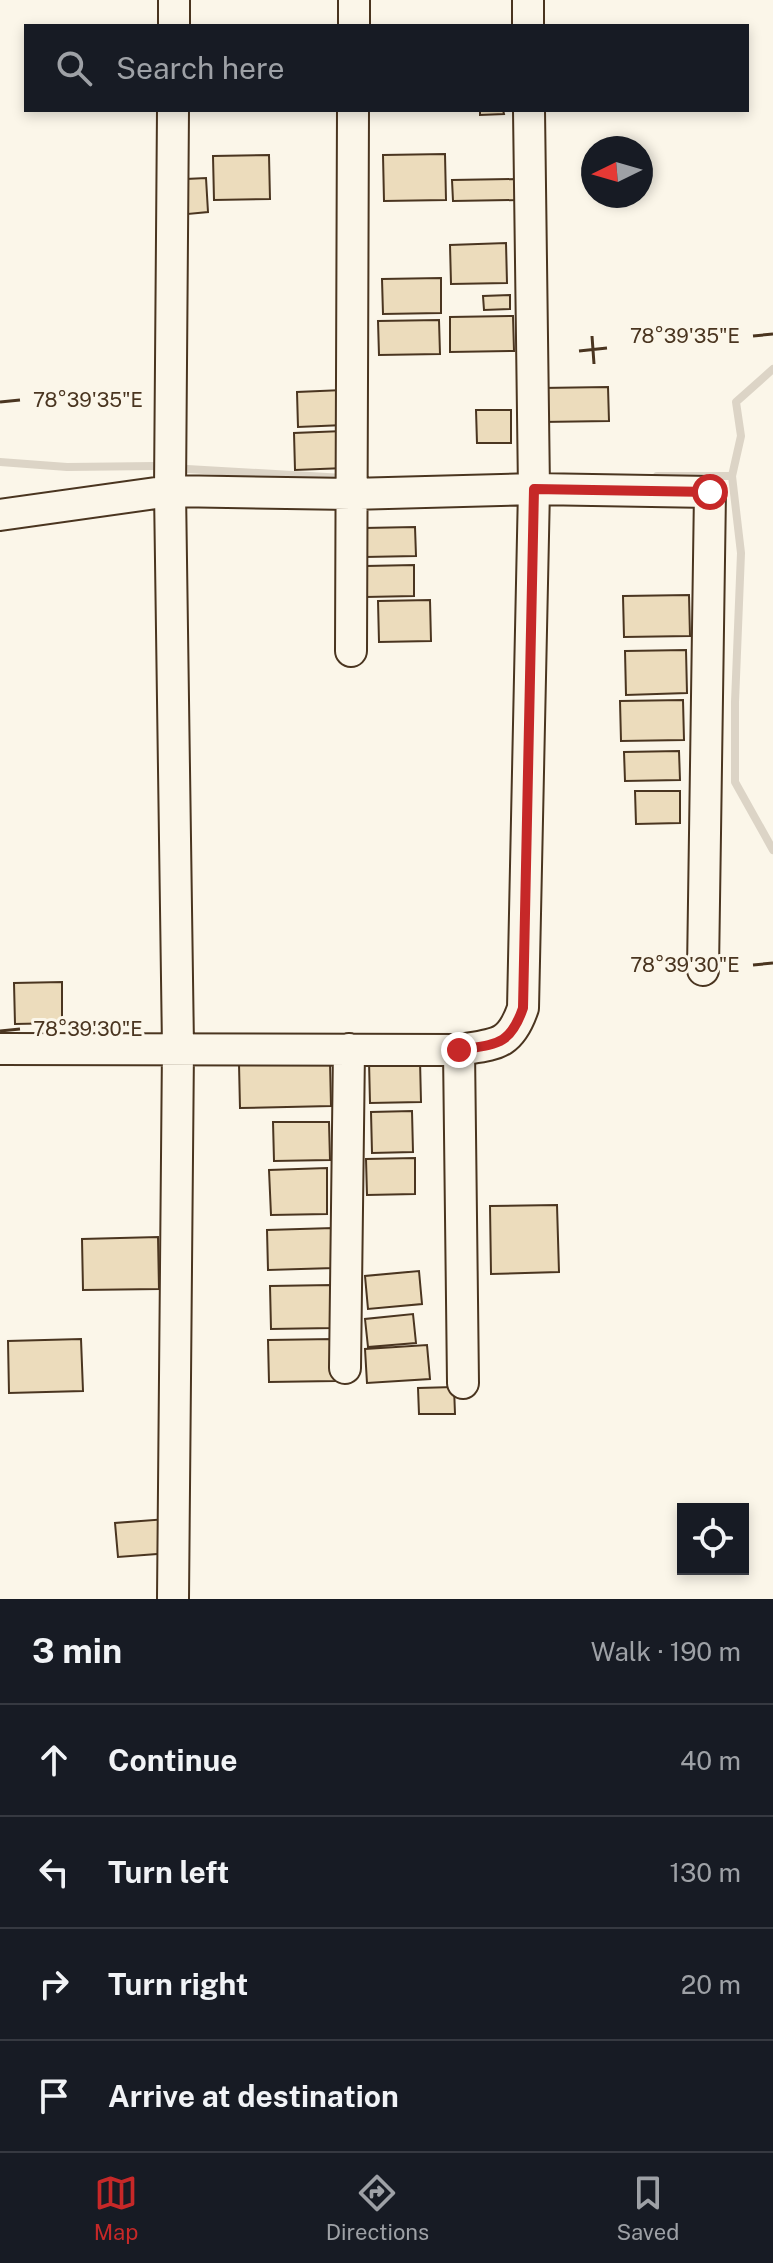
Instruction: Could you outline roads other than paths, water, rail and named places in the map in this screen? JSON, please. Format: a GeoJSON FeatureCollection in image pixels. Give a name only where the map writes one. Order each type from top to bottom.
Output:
{"type":"FeatureCollection","features":[{"type":"Feature","properties":{"kind":"street"},"geometry":{"type":"LineString","coordinates":[[174,0],[174,24]]}},
{"type":"Feature","properties":{"kind":"street"},"geometry":{"type":"LineString","coordinates":[[354,0],[354,24]]}},
{"type":"Feature","properties":{"kind":"street"},"geometry":{"type":"LineString","coordinates":[[528,0],[528,24]]}},
{"type":"Feature","properties":{"kind":"street"},"geometry":{"type":"LineString","coordinates":[[173,112],[170,491],[178,1047],[173,1599]]}},
{"type":"Feature","properties":{"kind":"street"},"geometry":{"type":"LineString","coordinates":[[351,651],[353,112]]}},
{"type":"Feature","properties":{"kind":"street"},"geometry":{"type":"LineString","coordinates":[[0,1049],[459,1050],[496,1044],[515,1030],[523,1008],[534,489],[529,112]]}},
{"type":"Feature","properties":{"kind":"street"},"geometry":{"type":"LineString","coordinates":[[0,515],[170,491],[351,494],[534,489],[710,492],[703,970]]}},
{"type":"Feature","properties":{"kind":"street"},"geometry":{"type":"LineString","coordinates":[[345,1368],[349,1049]]}},
{"type":"Feature","properties":{"kind":"street"},"geometry":{"type":"LineString","coordinates":[[459,1050],[463,1383]]}},
{"type":"Feature","properties":{"kind":"waterway"},"geometry":{"type":"LineString","coordinates":[[773,369],[736,402],[741,436],[732,476],[741,553],[735,782],[773,850]]}},
{"type":"Feature","properties":{"kind":"waterway"},"geometry":{"type":"LineString","coordinates":[[0,462],[67,467],[155,466]]}},
{"type":"Feature","properties":{"kind":"waterway"},"geometry":{"type":"LineString","coordinates":[[187,469],[344,478]]}},
{"type":"Feature","properties":{"kind":"waterway"},"geometry":{"type":"LineString","coordinates":[[657,476],[732,476]]}}]}
